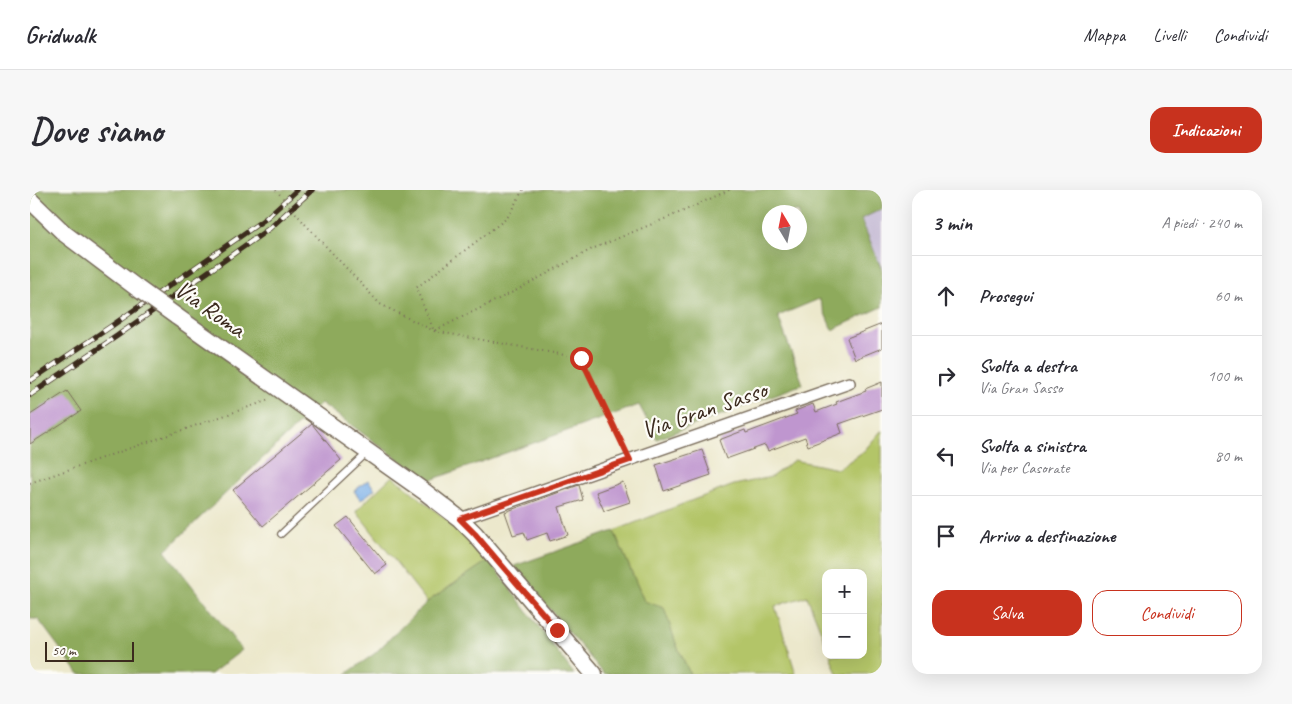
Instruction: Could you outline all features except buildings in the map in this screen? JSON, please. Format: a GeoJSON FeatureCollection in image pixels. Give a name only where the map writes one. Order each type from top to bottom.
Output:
{"type":"FeatureCollection","features":[{"type":"Feature","properties":{"kind":"street","name":"Via Roma"},"geometry":{"type":"LineString","coordinates":[[30,200],[65,234],[176,316],[426,492],[460,519],[480,539],[594,674]]}},
{"type":"Feature","properties":{"kind":"street","name":"Via Gran Sasso"},"geometry":{"type":"LineString","coordinates":[[460,519],[849,383]]}},
{"type":"Feature","properties":{"kind":"lane"},"geometry":{"type":"LineString","coordinates":[[281,534],[368,452]]}},
{"type":"Feature","properties":{"kind":"path"},"geometry":{"type":"LineString","coordinates":[[276,190],[380,304],[434,331],[581,358],[630,460]]}},
{"type":"Feature","properties":{"kind":"path"},"geometry":{"type":"LineString","coordinates":[[434,331],[416,288],[507,218],[523,190]]}},
{"type":"Feature","properties":{"kind":"path"},"geometry":{"type":"LineString","coordinates":[[434,331],[515,291],[592,249],[729,190]]}},
{"type":"Feature","properties":{"kind":"path"},"geometry":{"type":"LineString","coordinates":[[30,483],[287,394]]}},
{"type":"Feature","properties":{"kind":"shaded area"},"geometry":{"type":"Polygon","coordinates":[[[882,209],[882,270],[861,219],[882,209]]]}},
{"type":"Feature","properties":{"kind":"green space"},"geometry":{"type":"Polygon","coordinates":[[[30,190],[882,190],[882,209],[861,219],[882,270],[882,307],[832,330],[819,299],[778,316],[803,384],[657,439],[639,405],[428,481],[321,403],[165,551],[242,650],[211,674],[79,674],[38,619],[30,619],[30,190]]]}},
{"type":"Feature","properties":{"kind":"green space"},"geometry":{"type":"Polygon","coordinates":[[[882,431],[882,674],[837,674],[831,659],[867,659],[867,569],[822,569],[822,634],[807,596],[775,606],[796,674],[690,674],[677,646],[644,601],[614,531],[734,485],[771,477],[794,460],[838,469],[864,451],[882,431]]]}},
{"type":"Feature","properties":{"kind":"green space"},"geometry":{"type":"Polygon","coordinates":[[[392,476],[457,528],[489,560],[427,602],[356,511],[392,476]]]}},
{"type":"Feature","properties":{"kind":"green space"},"geometry":{"type":"Polygon","coordinates":[[[614,531],[644,601],[664,608],[677,646],[690,674],[604,674],[514,566],[614,531]]]}},
{"type":"Feature","properties":{"kind":"green space"},"geometry":{"type":"Polygon","coordinates":[[[489,560],[574,674],[346,674],[374,654],[427,602],[489,560]]]}},
{"type":"Feature","properties":{"kind":"water"},"geometry":{"type":"Polygon","coordinates":[[[368,480],[375,489],[361,500],[354,491],[368,480]]]}},
{"type":"Feature","properties":{"kind":"railway"},"geometry":{"type":"LineString","coordinates":[[30,381],[265,219],[297,190]]}},
{"type":"Feature","properties":{"kind":"railway"},"geometry":{"type":"LineString","coordinates":[[30,395],[270,228],[312,190]]}},
{"type":"Feature","properties":{"kind":"route"},"geometry":{"type":"LineString","coordinates":[[557,630],[460,519],[630,460],[581,358]]}}]}
